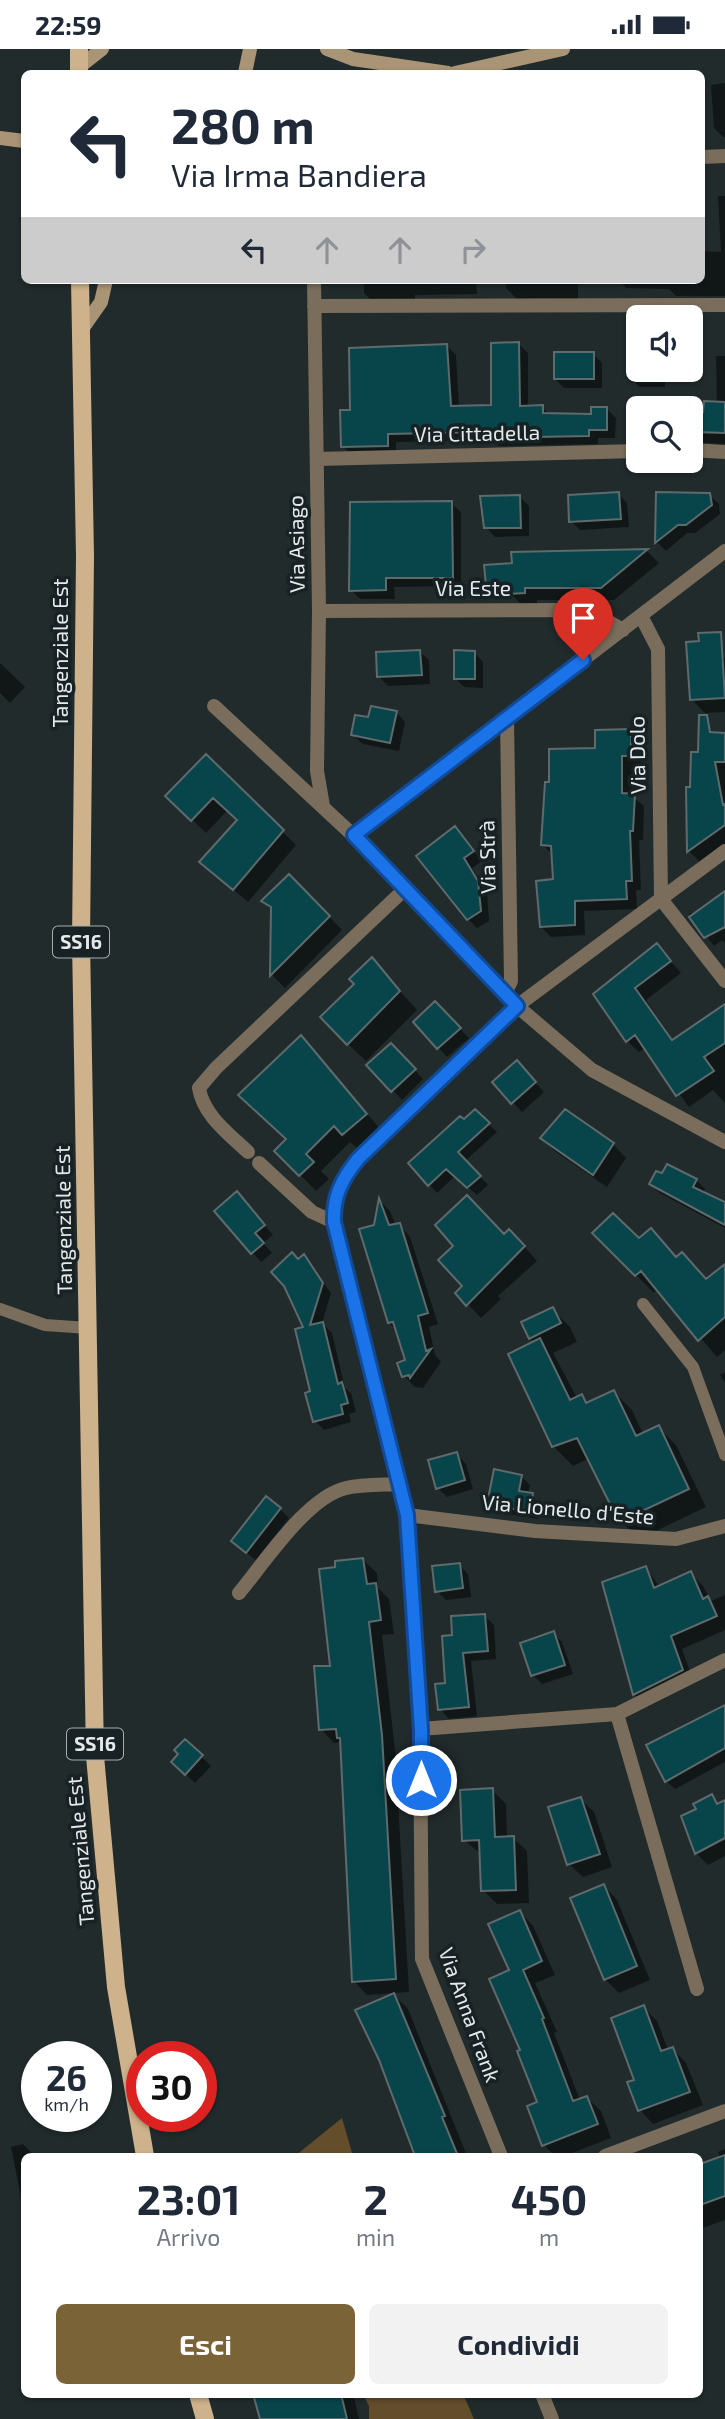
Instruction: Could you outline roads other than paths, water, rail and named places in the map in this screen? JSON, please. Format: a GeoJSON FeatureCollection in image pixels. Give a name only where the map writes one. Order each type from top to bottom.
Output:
{"type":"FeatureCollection","features":[{"type":"Feature","properties":{"kind":"main road","name":"Tangenziale Est"},"geometry":{"type":"LineString","coordinates":[[80,284],[85,556],[81,941],[98,1804],[116,1987],[144,2153]]}},
{"type":"Feature","properties":{"kind":"main road"},"geometry":{"type":"LineString","coordinates":[[199,2398],[205,2419]]}},
{"type":"Feature","properties":{"kind":"street"},"geometry":{"type":"LineString","coordinates":[[79,63],[103,49]]}},
{"type":"Feature","properties":{"kind":"street"},"geometry":{"type":"LineString","coordinates":[[241,49],[243,70]]}},
{"type":"Feature","properties":{"kind":"street"},"geometry":{"type":"LineString","coordinates":[[244,70],[250,49]]}},
{"type":"Feature","properties":{"kind":"street"},"geometry":{"type":"LineString","coordinates":[[327,49],[364,61],[427,70]]}},
{"type":"Feature","properties":{"kind":"street"},"geometry":{"type":"LineString","coordinates":[[468,70],[563,49]]}},
{"type":"Feature","properties":{"kind":"street"},"geometry":{"type":"LineString","coordinates":[[0,138],[21,141]]}},
{"type":"Feature","properties":{"kind":"street"},"geometry":{"type":"LineString","coordinates":[[705,157],[725,156]]}},
{"type":"Feature","properties":{"kind":"street"},"geometry":{"type":"LineString","coordinates":[[80,332],[101,302],[105,284]]}},
{"type":"Feature","properties":{"kind":"street","name":"Via Asiago"},"geometry":{"type":"LineString","coordinates":[[314,284],[319,611],[317,771],[323,807]]}},
{"type":"Feature","properties":{"kind":"street"},"geometry":{"type":"LineString","coordinates":[[314,306],[725,305]]}},
{"type":"Feature","properties":{"kind":"street","name":"Via Cittadella"},"geometry":{"type":"LineString","coordinates":[[317,459],[626,451]]}},
{"type":"Feature","properties":{"kind":"street"},"geometry":{"type":"LineString","coordinates":[[703,451],[725,452]]}},
{"type":"Feature","properties":{"kind":"street"},"geometry":{"type":"LineString","coordinates":[[354,835],[725,551]]}},
{"type":"Feature","properties":{"kind":"street","name":"Via Este"},"geometry":{"type":"LineString","coordinates":[[319,611],[558,610],[599,616],[615,622],[623,630]]}},
{"type":"Feature","properties":{"kind":"street","name":"Via Dolo"},"geometry":{"type":"LineString","coordinates":[[641,616],[658,649],[661,899]]}},
{"type":"Feature","properties":{"kind":"street"},"geometry":{"type":"LineString","coordinates":[[214,706],[354,835],[517,1006],[592,1070],[725,1142]]}},
{"type":"Feature","properties":{"kind":"street","name":"Via Strà"},"geometry":{"type":"LineString","coordinates":[[505,993],[511,981],[507,719]]}},
{"type":"Feature","properties":{"kind":"street","name":"Via Anna Frank"},"geometry":{"type":"LineString","coordinates":[[499,2153],[422,1959],[421,1730],[407,1515],[334,1222],[337,1192],[358,1159],[517,1006],[725,851]]}},
{"type":"Feature","properties":{"kind":"street"},"geometry":{"type":"LineString","coordinates":[[248,1152],[216,1123],[201,1098],[199,1088],[216,1068],[406,888]]}},
{"type":"Feature","properties":{"kind":"street"},"geometry":{"type":"LineString","coordinates":[[661,899],[725,981]]}},
{"type":"Feature","properties":{"kind":"street"},"geometry":{"type":"LineString","coordinates":[[259,1163],[312,1212],[334,1222]]}},
{"type":"Feature","properties":{"kind":"street"},"geometry":{"type":"LineString","coordinates":[[239,1593],[304,1516],[322,1500],[345,1488],[400,1484]]}},
{"type":"Feature","properties":{"kind":"street","name":"Via Lionello d'Este"},"geometry":{"type":"LineString","coordinates":[[407,1515],[535,1531],[676,1539],[725,1526]]}},
{"type":"Feature","properties":{"kind":"street"},"geometry":{"type":"LineString","coordinates":[[421,1730],[617,1714],[725,1660]]}},
{"type":"Feature","properties":{"kind":"street"},"geometry":{"type":"LineString","coordinates":[[617,1714],[697,1989]]}},
{"type":"Feature","properties":{"kind":"street"},"geometry":{"type":"LineString","coordinates":[[613,2153],[725,2111]]}},
{"type":"Feature","properties":{"kind":"street"},"geometry":{"type":"LineString","coordinates":[[544,2398],[552,2419]]}},
{"type":"Feature","properties":{"kind":"lane"},"geometry":{"type":"LineString","coordinates":[[643,1304],[693,1367],[725,1455]]}},
{"type":"Feature","properties":{"kind":"lane"},"geometry":{"type":"LineString","coordinates":[[0,1309],[45,1325],[88,1328]]}}]}
